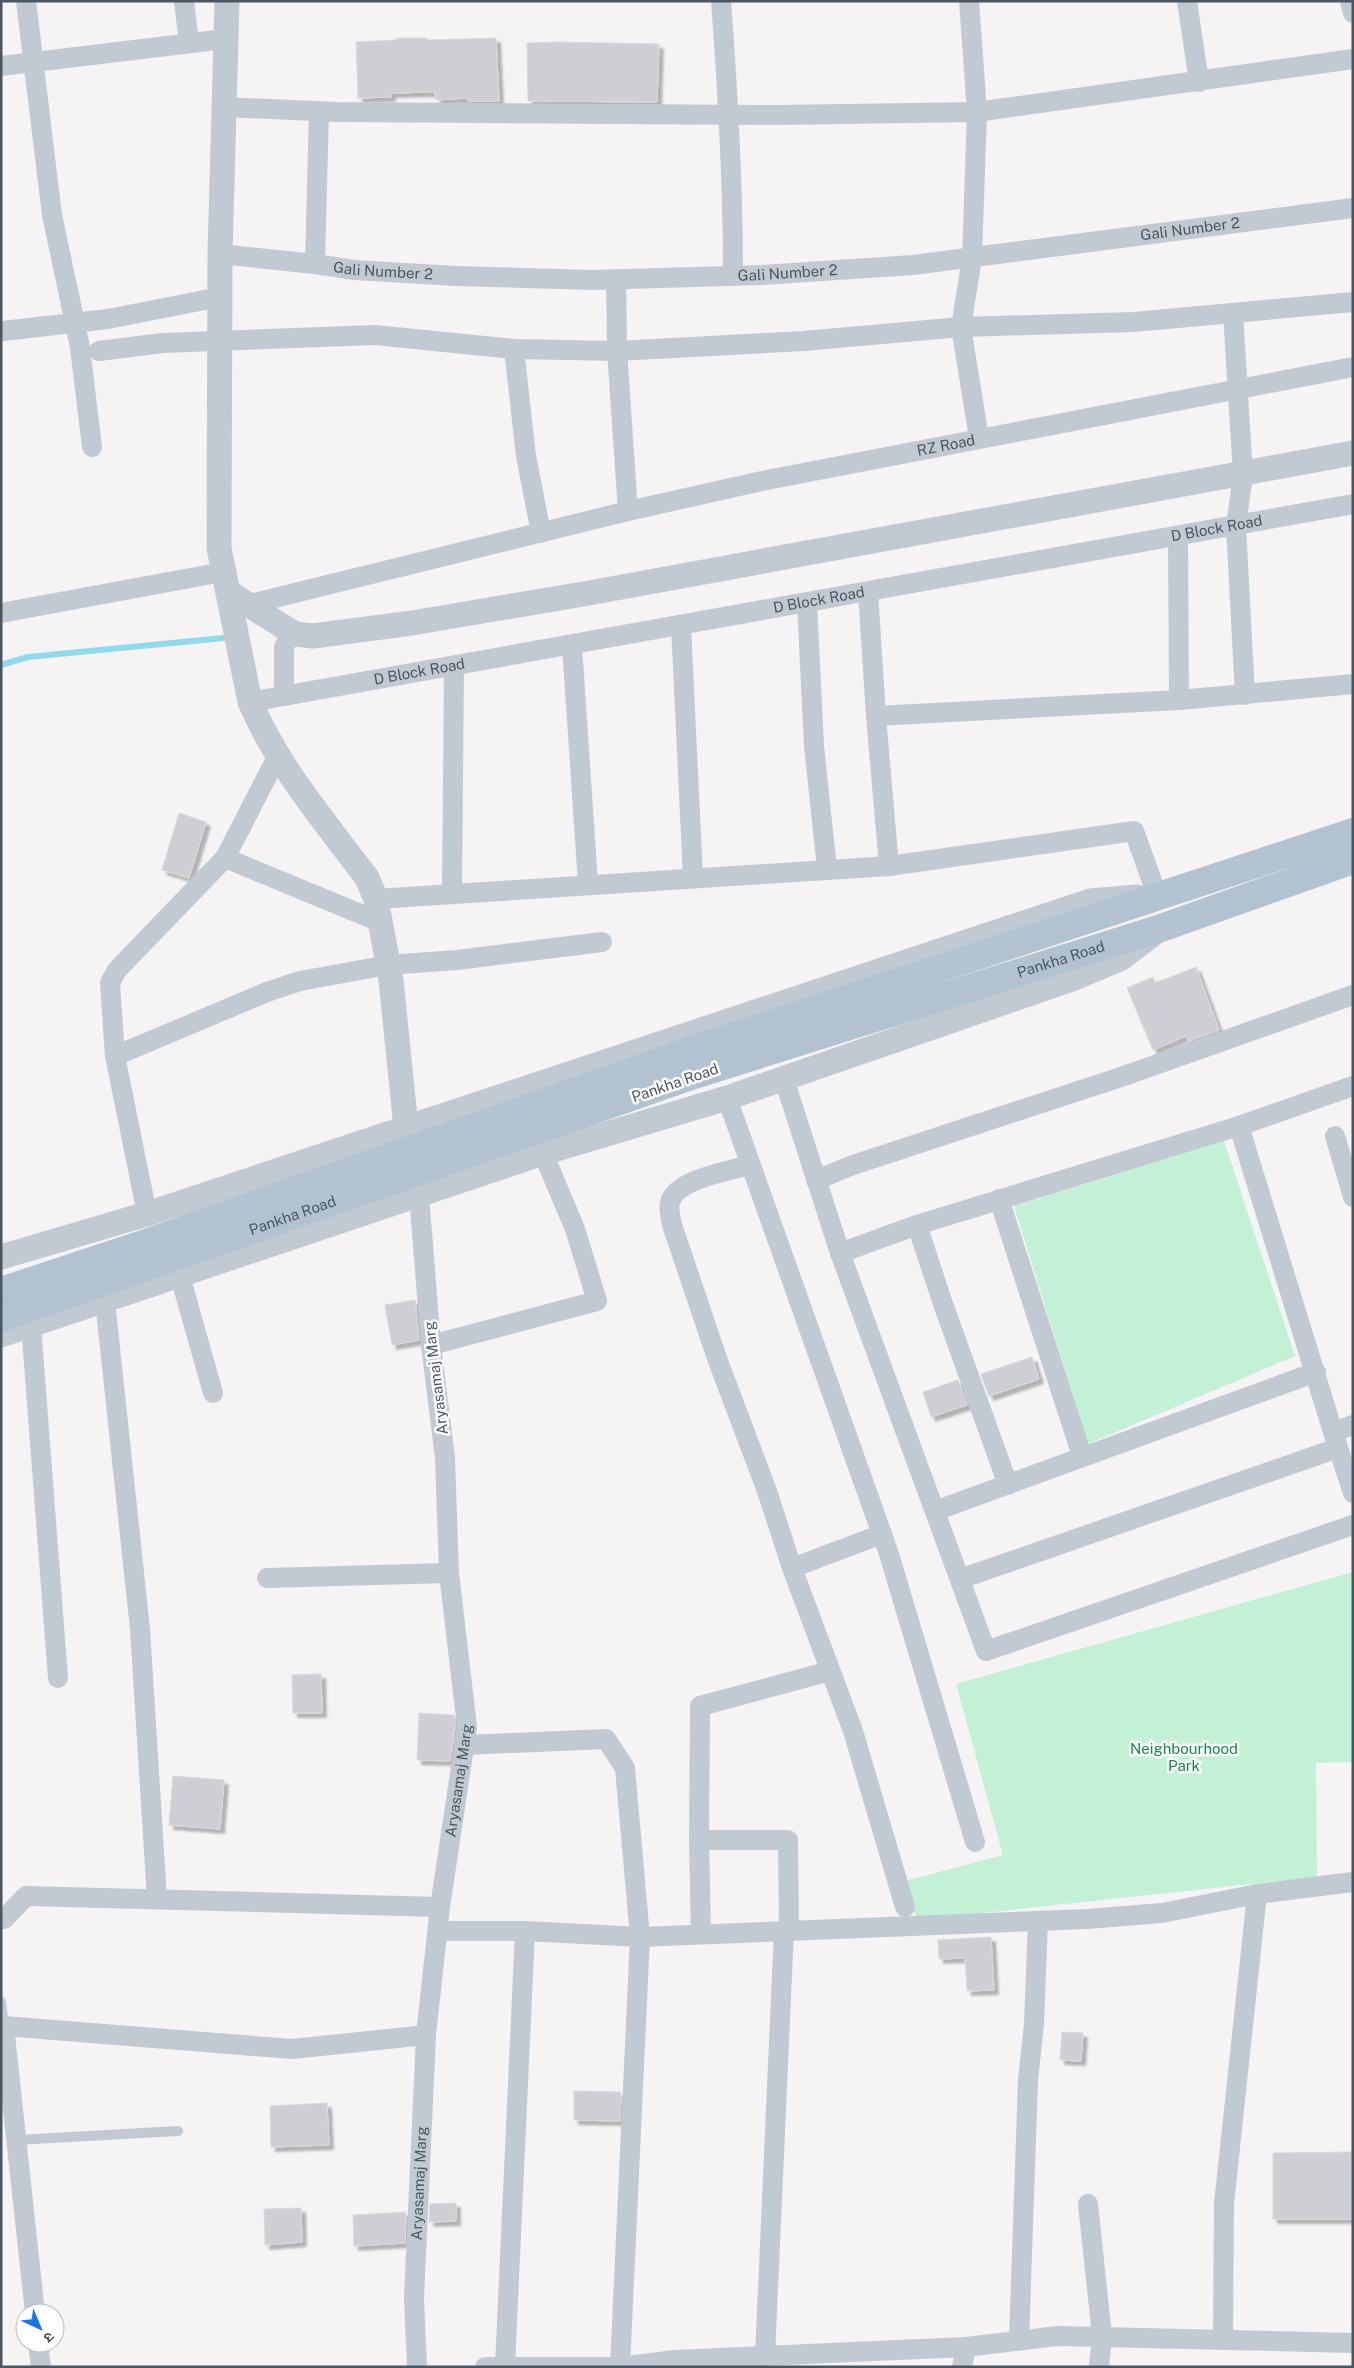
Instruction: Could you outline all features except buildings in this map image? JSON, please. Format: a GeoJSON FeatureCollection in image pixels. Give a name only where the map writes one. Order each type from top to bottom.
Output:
{"type":"FeatureCollection","features":[{"type":"Feature","properties":{"kind":"main road","name":"Pankha Road"},"geometry":{"type":"LineString","coordinates":[[1,1290],[155,1240],[692,1050],[1157,895],[1353,832]]}},
{"type":"Feature","properties":{"kind":"main road","name":"Pankha Road"},"geometry":{"type":"LineString","coordinates":[[1,1318],[688,1077],[1161,928],[1353,860]]}},
{"type":"Feature","properties":{"kind":"street"},"geometry":{"type":"LineString","coordinates":[[26,1],[52,215],[75,324],[92,447]]}},
{"type":"Feature","properties":{"kind":"street"},"geometry":{"type":"LineString","coordinates":[[184,1],[189,43]]}},
{"type":"Feature","properties":{"kind":"street"},"geometry":{"type":"LineString","coordinates":[[227,1],[220,254],[219,548],[250,702],[278,757],[366,878],[378,910],[388,965],[406,1130],[416,1196]]}},
{"type":"Feature","properties":{"kind":"street"},"geometry":{"type":"LineString","coordinates":[[720,1],[730,114],[733,188],[733,276]]}},
{"type":"Feature","properties":{"kind":"street"},"geometry":{"type":"LineString","coordinates":[[969,1],[977,112],[972,258],[960,327],[979,438]]}},
{"type":"Feature","properties":{"kind":"street"},"geometry":{"type":"LineString","coordinates":[[1187,1],[1199,82]]}},
{"type":"Feature","properties":{"kind":"street"},"geometry":{"type":"LineString","coordinates":[[1350,1],[1353,14]]}},
{"type":"Feature","properties":{"kind":"street"},"geometry":{"type":"LineString","coordinates":[[1,66],[225,39]]}},
{"type":"Feature","properties":{"kind":"street"},"geometry":{"type":"LineString","coordinates":[[224,107],[319,111],[730,114],[977,112],[1353,59]]}},
{"type":"Feature","properties":{"kind":"street"},"geometry":{"type":"LineString","coordinates":[[315,264],[319,111]]}},
{"type":"Feature","properties":{"kind":"street","name":"Gali Number 2"},"geometry":{"type":"LineString","coordinates":[[220,254],[354,270],[456,276],[616,279],[733,276],[913,266],[1353,208]]}},
{"type":"Feature","properties":{"kind":"street"},"geometry":{"type":"LineString","coordinates":[[616,279],[617,351],[628,511]]}},
{"type":"Feature","properties":{"kind":"street"},"geometry":{"type":"LineString","coordinates":[[3,331],[75,324],[220,297]]}},
{"type":"Feature","properties":{"kind":"street"},"geometry":{"type":"LineString","coordinates":[[99,351],[163,343],[375,335],[514,349],[617,351],[804,341],[960,327],[1134,322],[1353,302]]}},
{"type":"Feature","properties":{"kind":"street"},"geometry":{"type":"LineString","coordinates":[[1233,313],[1243,475],[1236,526],[1245,695]]}},
{"type":"Feature","properties":{"kind":"street"},"geometry":{"type":"LineString","coordinates":[[514,349],[526,456],[541,533]]}},
{"type":"Feature","properties":{"kind":"street","name":"RZ Road"},"geometry":{"type":"LineString","coordinates":[[250,604],[628,511],[762,481],[979,438],[1239,390],[1353,366]]}},
{"type":"Feature","properties":{"kind":"street"},"geometry":{"type":"LineString","coordinates":[[1,613],[225,582],[250,604],[292,632],[313,636],[412,623],[1243,475],[1353,453]]}},
{"type":"Feature","properties":{"kind":"street","name":"D Block Road"},"geometry":{"type":"LineString","coordinates":[[250,702],[1353,504]]}},
{"type":"Feature","properties":{"kind":"street"},"geometry":{"type":"LineString","coordinates":[[1178,536],[1179,700]]}},
{"type":"Feature","properties":{"kind":"street"},"geometry":{"type":"LineString","coordinates":[[868,592],[889,866]]}},
{"type":"Feature","properties":{"kind":"street"},"geometry":{"type":"LineString","coordinates":[[807,603],[814,746],[827,870]]}},
{"type":"Feature","properties":{"kind":"street"},"geometry":{"type":"LineString","coordinates":[[681,625],[693,878]]}},
{"type":"Feature","properties":{"kind":"street"},"geometry":{"type":"LineString","coordinates":[[284,696],[284,647],[292,632]]}},
{"type":"Feature","properties":{"kind":"street"},"geometry":{"type":"LineString","coordinates":[[572,645],[588,884]]}},
{"type":"Feature","properties":{"kind":"street"},"geometry":{"type":"LineString","coordinates":[[452,893],[454,666]]}},
{"type":"Feature","properties":{"kind":"street"},"geometry":{"type":"LineString","coordinates":[[876,716],[1179,700],[1353,684]]}},
{"type":"Feature","properties":{"kind":"street"},"geometry":{"type":"LineString","coordinates":[[147,1214],[115,1056],[110,983],[117,970],[225,858],[278,757]]}},
{"type":"Feature","properties":{"kind":"street"},"geometry":{"type":"LineString","coordinates":[[1,1257],[147,1214],[406,1130],[1090,901],[1157,895],[1134,831],[889,866],[452,893],[378,910],[225,858]]}},
{"type":"Feature","properties":{"kind":"street"},"geometry":{"type":"LineString","coordinates":[[1,1336],[543,1153],[784,1079],[1072,979],[1120,959],[1161,928]]}},
{"type":"Feature","properties":{"kind":"street"},"geometry":{"type":"LineString","coordinates":[[115,1056],[276,989],[300,981],[388,965],[456,960],[602,942]]}},
{"type":"Feature","properties":{"kind":"street"},"geometry":{"type":"LineString","coordinates":[[816,1180],[853,1165],[1121,1077],[1353,995]]}},
{"type":"Feature","properties":{"kind":"street"},"geometry":{"type":"LineString","coordinates":[[784,1079],[840,1253],[986,1651],[1353,1525]]}},
{"type":"Feature","properties":{"kind":"street"},"geometry":{"type":"LineString","coordinates":[[840,1253],[917,1225],[1239,1126],[1353,1086]]}},
{"type":"Feature","properties":{"kind":"street"},"geometry":{"type":"LineString","coordinates":[[727,1098],[882,1534],[975,1842]]}},
{"type":"Feature","properties":{"kind":"street"},"geometry":{"type":"LineString","coordinates":[[1239,1126],[1353,1493]]}},
{"type":"Feature","properties":{"kind":"street"},"geometry":{"type":"LineString","coordinates":[[1335,1136],[1353,1197]]}},
{"type":"Feature","properties":{"kind":"street"},"geometry":{"type":"LineString","coordinates":[[431,1345],[596,1301],[575,1229],[543,1153]]}},
{"type":"Feature","properties":{"kind":"street"},"geometry":{"type":"LineString","coordinates":[[750,1165],[697,1180],[678,1190],[669,1203],[672,1225],[718,1360],[767,1491],[792,1568],[853,1732],[906,1907]]}},
{"type":"Feature","properties":{"kind":"street","name":"Aryasamaj Marg"},"geometry":{"type":"LineString","coordinates":[[416,1196],[445,1458],[449,1573],[467,1727],[440,1907],[426,2035],[414,2298],[417,2367]]}},
{"type":"Feature","properties":{"kind":"street"},"geometry":{"type":"LineString","coordinates":[[1000,1198],[1082,1456]]}},
{"type":"Feature","properties":{"kind":"street"},"geometry":{"type":"LineString","coordinates":[[917,1225],[942,1301],[1008,1484]]}},
{"type":"Feature","properties":{"kind":"street"},"geometry":{"type":"LineString","coordinates":[[180,1276],[213,1393]]}},
{"type":"Feature","properties":{"kind":"street"},"geometry":{"type":"LineString","coordinates":[[105,1300],[140,1629],[157,1899]]}},
{"type":"Feature","properties":{"kind":"street"},"geometry":{"type":"LineString","coordinates":[[31,1325],[58,1678]]}},
{"type":"Feature","properties":{"kind":"street"},"geometry":{"type":"LineString","coordinates":[[934,1511],[1316,1372]]}},
{"type":"Feature","properties":{"kind":"street"},"geometry":{"type":"LineString","coordinates":[[960,1579],[1336,1440],[1353,1425]]}},
{"type":"Feature","properties":{"kind":"street"},"geometry":{"type":"LineString","coordinates":[[792,1568],[882,1534]]}},
{"type":"Feature","properties":{"kind":"street"},"geometry":{"type":"LineString","coordinates":[[267,1578],[449,1573]]}},
{"type":"Feature","properties":{"kind":"street"},"geometry":{"type":"LineString","coordinates":[[701,1934],[700,1706],[830,1671]]}},
{"type":"Feature","properties":{"kind":"street"},"geometry":{"type":"LineString","coordinates":[[464,1745],[606,1739],[625,1768],[640,1937],[620,2367],[721,2362],[765,2356],[966,2347],[1057,2336],[1353,2343]]}},
{"type":"Feature","properties":{"kind":"street"},"geometry":{"type":"LineString","coordinates":[[700,1840],[788,1840],[787,1930],[765,2356]]}},
{"type":"Feature","properties":{"kind":"street"},"geometry":{"type":"LineString","coordinates":[[438,1931],[525,1931],[640,1937],[1038,1921],[1162,1913],[1257,1894],[1353,1882]]}},
{"type":"Feature","properties":{"kind":"street"},"geometry":{"type":"LineString","coordinates":[[1223,2339],[1224,2204],[1257,1894]]}},
{"type":"Feature","properties":{"kind":"street"},"geometry":{"type":"LineString","coordinates":[[1,1918],[4,1918],[26,1896],[440,1907]]}},
{"type":"Feature","properties":{"kind":"street"},"geometry":{"type":"LineString","coordinates":[[1019,2341],[1028,2080],[1034,2024],[1038,1921]]}},
{"type":"Feature","properties":{"kind":"street"},"geometry":{"type":"LineString","coordinates":[[505,2366],[525,1931]]}},
{"type":"Feature","properties":{"kind":"street"},"geometry":{"type":"LineString","coordinates":[[34,2303],[4,2026],[292,2049],[426,2035]]}},
{"type":"Feature","properties":{"kind":"street"},"geometry":{"type":"LineString","coordinates":[[1088,2204],[1102,2336],[1099,2367]]}},
{"type":"Feature","properties":{"kind":"street"},"geometry":{"type":"LineString","coordinates":[[962,2367],[966,2347]]}},
{"type":"Feature","properties":{"kind":"street"},"geometry":{"type":"LineString","coordinates":[[39,2353],[41,2367]]}},
{"type":"Feature","properties":{"kind":"street"},"geometry":{"type":"LineString","coordinates":[[485,2367],[619,2367]]}},
{"type":"Feature","properties":{"kind":"lane"},"geometry":{"type":"LineString","coordinates":[[1,2002],[4,2026]]}},
{"type":"Feature","properties":{"kind":"lane"},"geometry":{"type":"LineString","coordinates":[[17,2140],[178,2131]]}},
{"type":"Feature","properties":{"kind":"green space"},"geometry":{"type":"Polygon","coordinates":[[[1224,1141],[1295,1356],[1088,1444],[1014,1206],[1224,1141]]]}},
{"type":"Feature","properties":{"kind":"green space","name":"Neighbourhood Park"},"geometry":{"type":"Polygon","coordinates":[[[1353,1572],[1353,1762],[1316,1763],[1317,1877],[917,1920],[905,1881],[1003,1855],[956,1684],[1353,1572]]]}},
{"type":"Feature","properties":{"kind":"waterway"},"geometry":{"type":"LineString","coordinates":[[1,665],[28,657],[224,638]]}}]}
